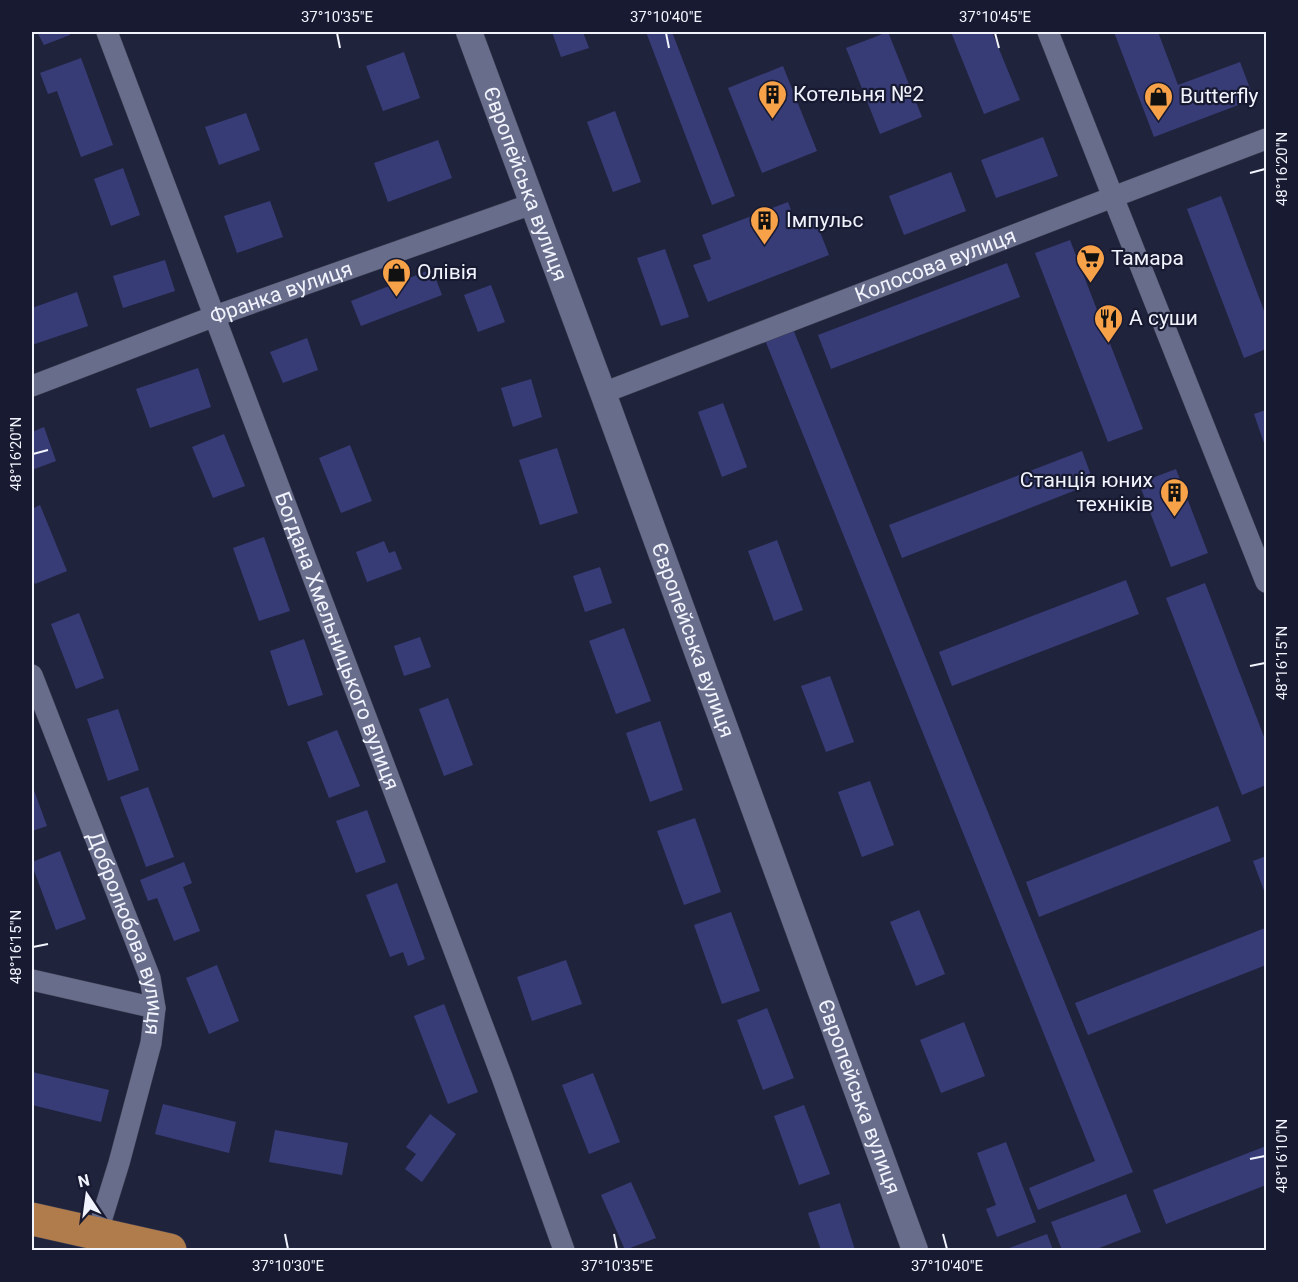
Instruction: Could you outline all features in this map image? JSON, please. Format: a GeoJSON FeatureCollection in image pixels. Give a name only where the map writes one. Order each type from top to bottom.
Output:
{"type":"FeatureCollection","features":[{"type":"Feature","properties":{"kind":"highway"},"geometry":{"type":"LineString","coordinates":[[32,1219],[170,1251]]}},
{"type":"Feature","properties":{"kind":"street","name":"Богдана Хмельницького вулиця"},"geometry":{"type":"LineString","coordinates":[[107,32],[494,1055],[564,1251]]}},
{"type":"Feature","properties":{"kind":"street","name":"Європейська вулиця"},"geometry":{"type":"LineString","coordinates":[[469,32],[603,393],[915,1251]]}},
{"type":"Feature","properties":{"kind":"street"},"geometry":{"type":"LineString","coordinates":[[1048,32],[1266,582]]}},
{"type":"Feature","properties":{"kind":"street","name":"Колосова вулиця"},"geometry":{"type":"LineString","coordinates":[[603,393],[1266,139]]}},
{"type":"Feature","properties":{"kind":"street","name":"Франка вулиця"},"geometry":{"type":"LineString","coordinates":[[32,386],[214,316],[532,204]]}},
{"type":"Feature","properties":{"kind":"street","name":"Добролюбова вулиця"},"geometry":{"type":"LineString","coordinates":[[32,675],[150,978],[155,1008],[151,1043],[119,1163],[97,1234]]}},
{"type":"Feature","properties":{"kind":"street"},"geometry":{"type":"LineString","coordinates":[[32,980],[155,1008]]}},
{"type":"Feature","properties":{"kind":"building"},"geometry":{"type":"Polygon","coordinates":[[[37,32],[69,32],[70,35],[44,45],[37,32]]]}},
{"type":"Feature","properties":{"kind":"building"},"geometry":{"type":"Polygon","coordinates":[[[552,32],[583,32],[589,48],[561,57],[552,32]]]}},
{"type":"Feature","properties":{"kind":"building"},"geometry":{"type":"Polygon","coordinates":[[[646,32],[672,32],[735,196],[712,205],[646,32]]]}},
{"type":"Feature","properties":{"kind":"building"},"geometry":{"type":"Polygon","coordinates":[[[888,32],[922,117],[880,134],[846,48],[888,32]]]}},
{"type":"Feature","properties":{"kind":"building"},"geometry":{"type":"Polygon","coordinates":[[[951,32],[992,32],[1020,100],[984,114],[951,32]]]}},
{"type":"Feature","properties":{"kind":"building"},"geometry":{"type":"Polygon","coordinates":[[[1114,32],[1158,32],[1178,85],[1240,62],[1254,99],[1154,137],[1114,32]]]}},
{"type":"Feature","properties":{"kind":"building"},"geometry":{"type":"Polygon","coordinates":[[[404,52],[420,98],[383,111],[366,66],[404,52]]]}},
{"type":"Feature","properties":{"kind":"building"},"geometry":{"type":"Polygon","coordinates":[[[81,58],[113,145],[81,157],[57,91],[48,94],[40,73],[81,58]]]}},
{"type":"Feature","properties":{"kind":"building","name":"Котельня №2"},"geometry":{"type":"Polygon","coordinates":[[[783,66],[817,151],[762,173],[728,88],[783,66]]]}},
{"type":"Feature","properties":{"kind":"building"},"geometry":{"type":"Polygon","coordinates":[[[615,111],[641,182],[613,192],[587,122],[615,111]]]}},
{"type":"Feature","properties":{"kind":"building"},"geometry":{"type":"Polygon","coordinates":[[[246,113],[260,150],[219,165],[205,127],[246,113]]]}},
{"type":"Feature","properties":{"kind":"building"},"geometry":{"type":"Polygon","coordinates":[[[1043,137],[1058,176],[996,198],[981,160],[1043,137]]]}},
{"type":"Feature","properties":{"kind":"building"},"geometry":{"type":"Polygon","coordinates":[[[438,140],[452,178],[388,202],[374,163],[438,140]]]}},
{"type":"Feature","properties":{"kind":"building"},"geometry":{"type":"Polygon","coordinates":[[[123,168],[140,215],[111,226],[94,179],[123,168]]]}},
{"type":"Feature","properties":{"kind":"building"},"geometry":{"type":"Polygon","coordinates":[[[951,172],[966,211],[904,235],[889,196],[951,172]]]}},
{"type":"Feature","properties":{"kind":"building"},"geometry":{"type":"Polygon","coordinates":[[[1221,196],[1266,316],[1266,349],[1244,358],[1187,209],[1221,196]]]}},
{"type":"Feature","properties":{"kind":"building"},"geometry":{"type":"Polygon","coordinates":[[[270,201],[283,237],[237,253],[224,216],[270,201]]]}},
{"type":"Feature","properties":{"kind":"building","name":"Імпульс"},"geometry":{"type":"Polygon","coordinates":[[[788,202],[797,226],[815,219],[829,255],[708,302],[693,265],[711,259],[702,235],[788,202]]]}},
{"type":"Feature","properties":{"kind":"building"},"geometry":{"type":"Polygon","coordinates":[[[1070,240],[1143,429],[1108,442],[1035,253],[1070,240]]]}},
{"type":"Feature","properties":{"kind":"building"},"geometry":{"type":"Polygon","coordinates":[[[665,249],[689,317],[661,326],[637,258],[665,249]]]}},
{"type":"Feature","properties":{"kind":"building"},"geometry":{"type":"Polygon","coordinates":[[[165,260],[175,291],[123,308],[113,276],[165,260]]]}},
{"type":"Feature","properties":{"kind":"building"},"geometry":{"type":"Polygon","coordinates":[[[1007,263],[1020,297],[831,369],[818,335],[1007,263]]]}},
{"type":"Feature","properties":{"kind":"building","name":"Олівія"},"geometry":{"type":"Polygon","coordinates":[[[432,269],[442,295],[361,326],[351,301],[432,269]]]}},
{"type":"Feature","properties":{"kind":"building"},"geometry":{"type":"Polygon","coordinates":[[[491,285],[505,322],[478,332],[464,295],[491,285]]]}},
{"type":"Feature","properties":{"kind":"building"},"geometry":{"type":"Polygon","coordinates":[[[77,292],[88,326],[32,345],[32,308],[77,292]]]}},
{"type":"Feature","properties":{"kind":"building"},"geometry":{"type":"Polygon","coordinates":[[[793,329],[1133,1172],[1038,1210],[1029,1188],[1095,1161],[765,340],[793,329]]]}},
{"type":"Feature","properties":{"kind":"building"},"geometry":{"type":"Polygon","coordinates":[[[307,338],[318,370],[283,383],[270,352],[307,338]]]}},
{"type":"Feature","properties":{"kind":"building"},"geometry":{"type":"Polygon","coordinates":[[[198,368],[211,407],[150,428],[136,389],[198,368]]]}},
{"type":"Feature","properties":{"kind":"building"},"geometry":{"type":"Polygon","coordinates":[[[531,379],[542,417],[513,427],[501,388],[531,379]]]}},
{"type":"Feature","properties":{"kind":"building"},"geometry":{"type":"Polygon","coordinates":[[[723,403],[747,467],[722,477],[698,412],[723,403]]]}},
{"type":"Feature","properties":{"kind":"building"},"geometry":{"type":"Polygon","coordinates":[[[1266,410],[1266,449],[1254,414],[1266,410]]]}},
{"type":"Feature","properties":{"kind":"building"},"geometry":{"type":"Polygon","coordinates":[[[44,427],[56,461],[32,470],[32,432],[44,427]]]}},
{"type":"Feature","properties":{"kind":"building"},"geometry":{"type":"Polygon","coordinates":[[[224,434],[245,486],[213,498],[192,447],[224,434]]]}},
{"type":"Feature","properties":{"kind":"building"},"geometry":{"type":"Polygon","coordinates":[[[350,445],[372,501],[341,513],[319,458],[350,445]]]}},
{"type":"Feature","properties":{"kind":"building"},"geometry":{"type":"Polygon","coordinates":[[[557,448],[578,513],[540,525],[519,460],[557,448]]]}},
{"type":"Feature","properties":{"kind":"building"},"geometry":{"type":"Polygon","coordinates":[[[1082,451],[1094,483],[902,558],[889,525],[1082,451]]]}},
{"type":"Feature","properties":{"kind":"building","name":"Станція юних техніків"},"geometry":{"type":"Polygon","coordinates":[[[1176,469],[1208,553],[1171,567],[1139,483],[1176,469]]]}},
{"type":"Feature","properties":{"kind":"building"},"geometry":{"type":"Polygon","coordinates":[[[40,505],[67,571],[35,584],[32,577],[32,509],[40,505]]]}},
{"type":"Feature","properties":{"kind":"building"},"geometry":{"type":"Polygon","coordinates":[[[264,537],[290,611],[259,621],[233,548],[264,537]]]}},
{"type":"Feature","properties":{"kind":"building"},"geometry":{"type":"Polygon","coordinates":[[[777,540],[803,610],[774,621],[748,551],[777,540]]]}},
{"type":"Feature","properties":{"kind":"building"},"geometry":{"type":"Polygon","coordinates":[[[384,541],[389,553],[395,551],[402,569],[367,582],[356,552],[384,541]]]}},
{"type":"Feature","properties":{"kind":"building"},"geometry":{"type":"Polygon","coordinates":[[[600,567],[612,603],[585,612],[573,576],[600,567]]]}},
{"type":"Feature","properties":{"kind":"building"},"geometry":{"type":"Polygon","coordinates":[[[1126,580],[1139,614],[952,686],[939,652],[1126,580]]]}},
{"type":"Feature","properties":{"kind":"building"},"geometry":{"type":"Polygon","coordinates":[[[1205,583],[1266,742],[1266,785],[1242,795],[1166,598],[1205,583]]]}},
{"type":"Feature","properties":{"kind":"building"},"geometry":{"type":"Polygon","coordinates":[[[79,613],[104,678],[76,689],[51,624],[79,613]]]}},
{"type":"Feature","properties":{"kind":"building"},"geometry":{"type":"Polygon","coordinates":[[[624,628],[651,701],[616,714],[589,641],[624,628]]]}},
{"type":"Feature","properties":{"kind":"building"},"geometry":{"type":"Polygon","coordinates":[[[420,637],[431,667],[404,676],[394,646],[420,637]]]}},
{"type":"Feature","properties":{"kind":"building"},"geometry":{"type":"Polygon","coordinates":[[[304,639],[323,695],[288,706],[270,651],[304,639]]]}},
{"type":"Feature","properties":{"kind":"building"},"geometry":{"type":"Polygon","coordinates":[[[830,676],[854,742],[826,752],[801,686],[830,676]]]}},
{"type":"Feature","properties":{"kind":"building"},"geometry":{"type":"Polygon","coordinates":[[[448,698],[473,765],[444,776],[419,709],[448,698]]]}},
{"type":"Feature","properties":{"kind":"building"},"geometry":{"type":"Polygon","coordinates":[[[118,709],[139,770],[108,781],[87,719],[118,709]]]}},
{"type":"Feature","properties":{"kind":"building"},"geometry":{"type":"Polygon","coordinates":[[[660,721],[683,790],[650,802],[626,733],[660,721]]]}},
{"type":"Feature","properties":{"kind":"building"},"geometry":{"type":"Polygon","coordinates":[[[337,730],[360,786],[329,798],[307,742],[337,730]]]}},
{"type":"Feature","properties":{"kind":"building"},"geometry":{"type":"Polygon","coordinates":[[[870,781],[894,845],[862,857],[838,792],[870,781]]]}},
{"type":"Feature","properties":{"kind":"building"},"geometry":{"type":"Polygon","coordinates":[[[32,785],[47,826],[32,831],[32,785]]]}},
{"type":"Feature","properties":{"kind":"building"},"geometry":{"type":"Polygon","coordinates":[[[148,787],[174,857],[146,867],[120,797],[148,787]]]}},
{"type":"Feature","properties":{"kind":"building"},"geometry":{"type":"Polygon","coordinates":[[[1218,806],[1231,841],[1039,917],[1026,882],[1218,806]]]}},
{"type":"Feature","properties":{"kind":"building"},"geometry":{"type":"Polygon","coordinates":[[[367,810],[386,862],[356,873],[336,821],[367,810]]]}},
{"type":"Feature","properties":{"kind":"building"},"geometry":{"type":"Polygon","coordinates":[[[695,818],[721,892],[684,905],[657,831],[695,818]]]}},
{"type":"Feature","properties":{"kind":"building"},"geometry":{"type":"Polygon","coordinates":[[[60,851],[86,919],[56,930],[32,862],[60,851]]]}},
{"type":"Feature","properties":{"kind":"building"},"geometry":{"type":"Polygon","coordinates":[[[1266,856],[1266,896],[1253,861],[1266,856]]]}},
{"type":"Feature","properties":{"kind":"building"},"geometry":{"type":"Polygon","coordinates":[[[184,862],[192,883],[183,887],[200,931],[174,941],[157,898],[148,901],[140,880],[184,862]]]}},
{"type":"Feature","properties":{"kind":"building"},"geometry":{"type":"Polygon","coordinates":[[[397,883],[425,959],[408,966],[403,952],[390,957],[366,895],[397,883]]]}},
{"type":"Feature","properties":{"kind":"building"},"geometry":{"type":"Polygon","coordinates":[[[919,910],[945,974],[916,986],[890,922],[919,910]]]}},
{"type":"Feature","properties":{"kind":"building"},"geometry":{"type":"Polygon","coordinates":[[[731,912],[760,991],[722,1004],[694,925],[731,912]]]}},
{"type":"Feature","properties":{"kind":"building"},"geometry":{"type":"Polygon","coordinates":[[[1265,928],[1266,965],[1088,1035],[1075,1003],[1265,928]]]}},
{"type":"Feature","properties":{"kind":"building"},"geometry":{"type":"Polygon","coordinates":[[[566,960],[582,1004],[532,1021],[517,977],[566,960]]]}},
{"type":"Feature","properties":{"kind":"building"},"geometry":{"type":"Polygon","coordinates":[[[217,965],[239,1021],[209,1034],[186,978],[217,965]]]}},
{"type":"Feature","properties":{"kind":"building"},"geometry":{"type":"Polygon","coordinates":[[[444,1004],[478,1092],[448,1104],[414,1016],[444,1004]]]}},
{"type":"Feature","properties":{"kind":"building"},"geometry":{"type":"Polygon","coordinates":[[[767,1008],[794,1078],[763,1090],[737,1020],[767,1008]]]}},
{"type":"Feature","properties":{"kind":"building"},"geometry":{"type":"Polygon","coordinates":[[[964,1022],[985,1076],[941,1093],[920,1040],[964,1022]]]}},
{"type":"Feature","properties":{"kind":"building"},"geometry":{"type":"Polygon","coordinates":[[[32,1072],[109,1090],[101,1122],[32,1105],[32,1072]]]}},
{"type":"Feature","properties":{"kind":"building"},"geometry":{"type":"Polygon","coordinates":[[[593,1073],[620,1142],[589,1154],[562,1085],[593,1073]]]}},
{"type":"Feature","properties":{"kind":"building"},"geometry":{"type":"Polygon","coordinates":[[[163,1104],[236,1122],[229,1153],[155,1134],[163,1104]]]}},
{"type":"Feature","properties":{"kind":"building"},"geometry":{"type":"Polygon","coordinates":[[[804,1105],[830,1174],[799,1185],[774,1116],[804,1105]]]}},
{"type":"Feature","properties":{"kind":"building"},"geometry":{"type":"Polygon","coordinates":[[[430,1114],[456,1134],[422,1182],[405,1169],[416,1154],[406,1147],[430,1114]]]}},
{"type":"Feature","properties":{"kind":"building"},"geometry":{"type":"Polygon","coordinates":[[[275,1130],[348,1143],[342,1175],[269,1162],[275,1130]]]}},
{"type":"Feature","properties":{"kind":"building"},"geometry":{"type":"Polygon","coordinates":[[[1006,1142],[1036,1222],[997,1237],[986,1209],[996,1205],[977,1153],[1006,1142]]]}},
{"type":"Feature","properties":{"kind":"building"},"geometry":{"type":"Polygon","coordinates":[[[1266,1146],[1266,1185],[1166,1224],[1153,1190],[1266,1146]]]}},
{"type":"Feature","properties":{"kind":"building"},"geometry":{"type":"Polygon","coordinates":[[[631,1182],[656,1238],[625,1250],[601,1195],[631,1182]]]}},
{"type":"Feature","properties":{"kind":"building"},"geometry":{"type":"Polygon","coordinates":[[[1126,1194],[1141,1232],[1094,1250],[1062,1250],[1051,1222],[1126,1194]]]}},
{"type":"Feature","properties":{"kind":"building"},"geometry":{"type":"Polygon","coordinates":[[[840,1203],[855,1250],[821,1250],[808,1213],[840,1203]]]}},
{"type":"Feature","properties":{"kind":"building"},"geometry":{"type":"Polygon","coordinates":[[[1047,1234],[1053,1250],[1004,1250],[1047,1234]]]}},
{"type":"Feature","properties":{"kind":"place","name":"Котельня №2"},"geometry":{"type":"Point","coordinates":[772,120]}},
{"type":"Feature","properties":{"kind":"place","name":"Butterfly"},"geometry":{"type":"Point","coordinates":[1159,122]}},
{"type":"Feature","properties":{"kind":"place","name":"Імпульс"},"geometry":{"type":"Point","coordinates":[765,246]}},
{"type":"Feature","properties":{"kind":"place","name":"Тамара"},"geometry":{"type":"Point","coordinates":[1090,284]}},
{"type":"Feature","properties":{"kind":"place","name":"Олівія"},"geometry":{"type":"Point","coordinates":[396,298]}},
{"type":"Feature","properties":{"kind":"place","name":"А суши"},"geometry":{"type":"Point","coordinates":[1108,344]}},
{"type":"Feature","properties":{"kind":"place","name":"Станція юних техніків"},"geometry":{"type":"Point","coordinates":[1174,518]}}]}
